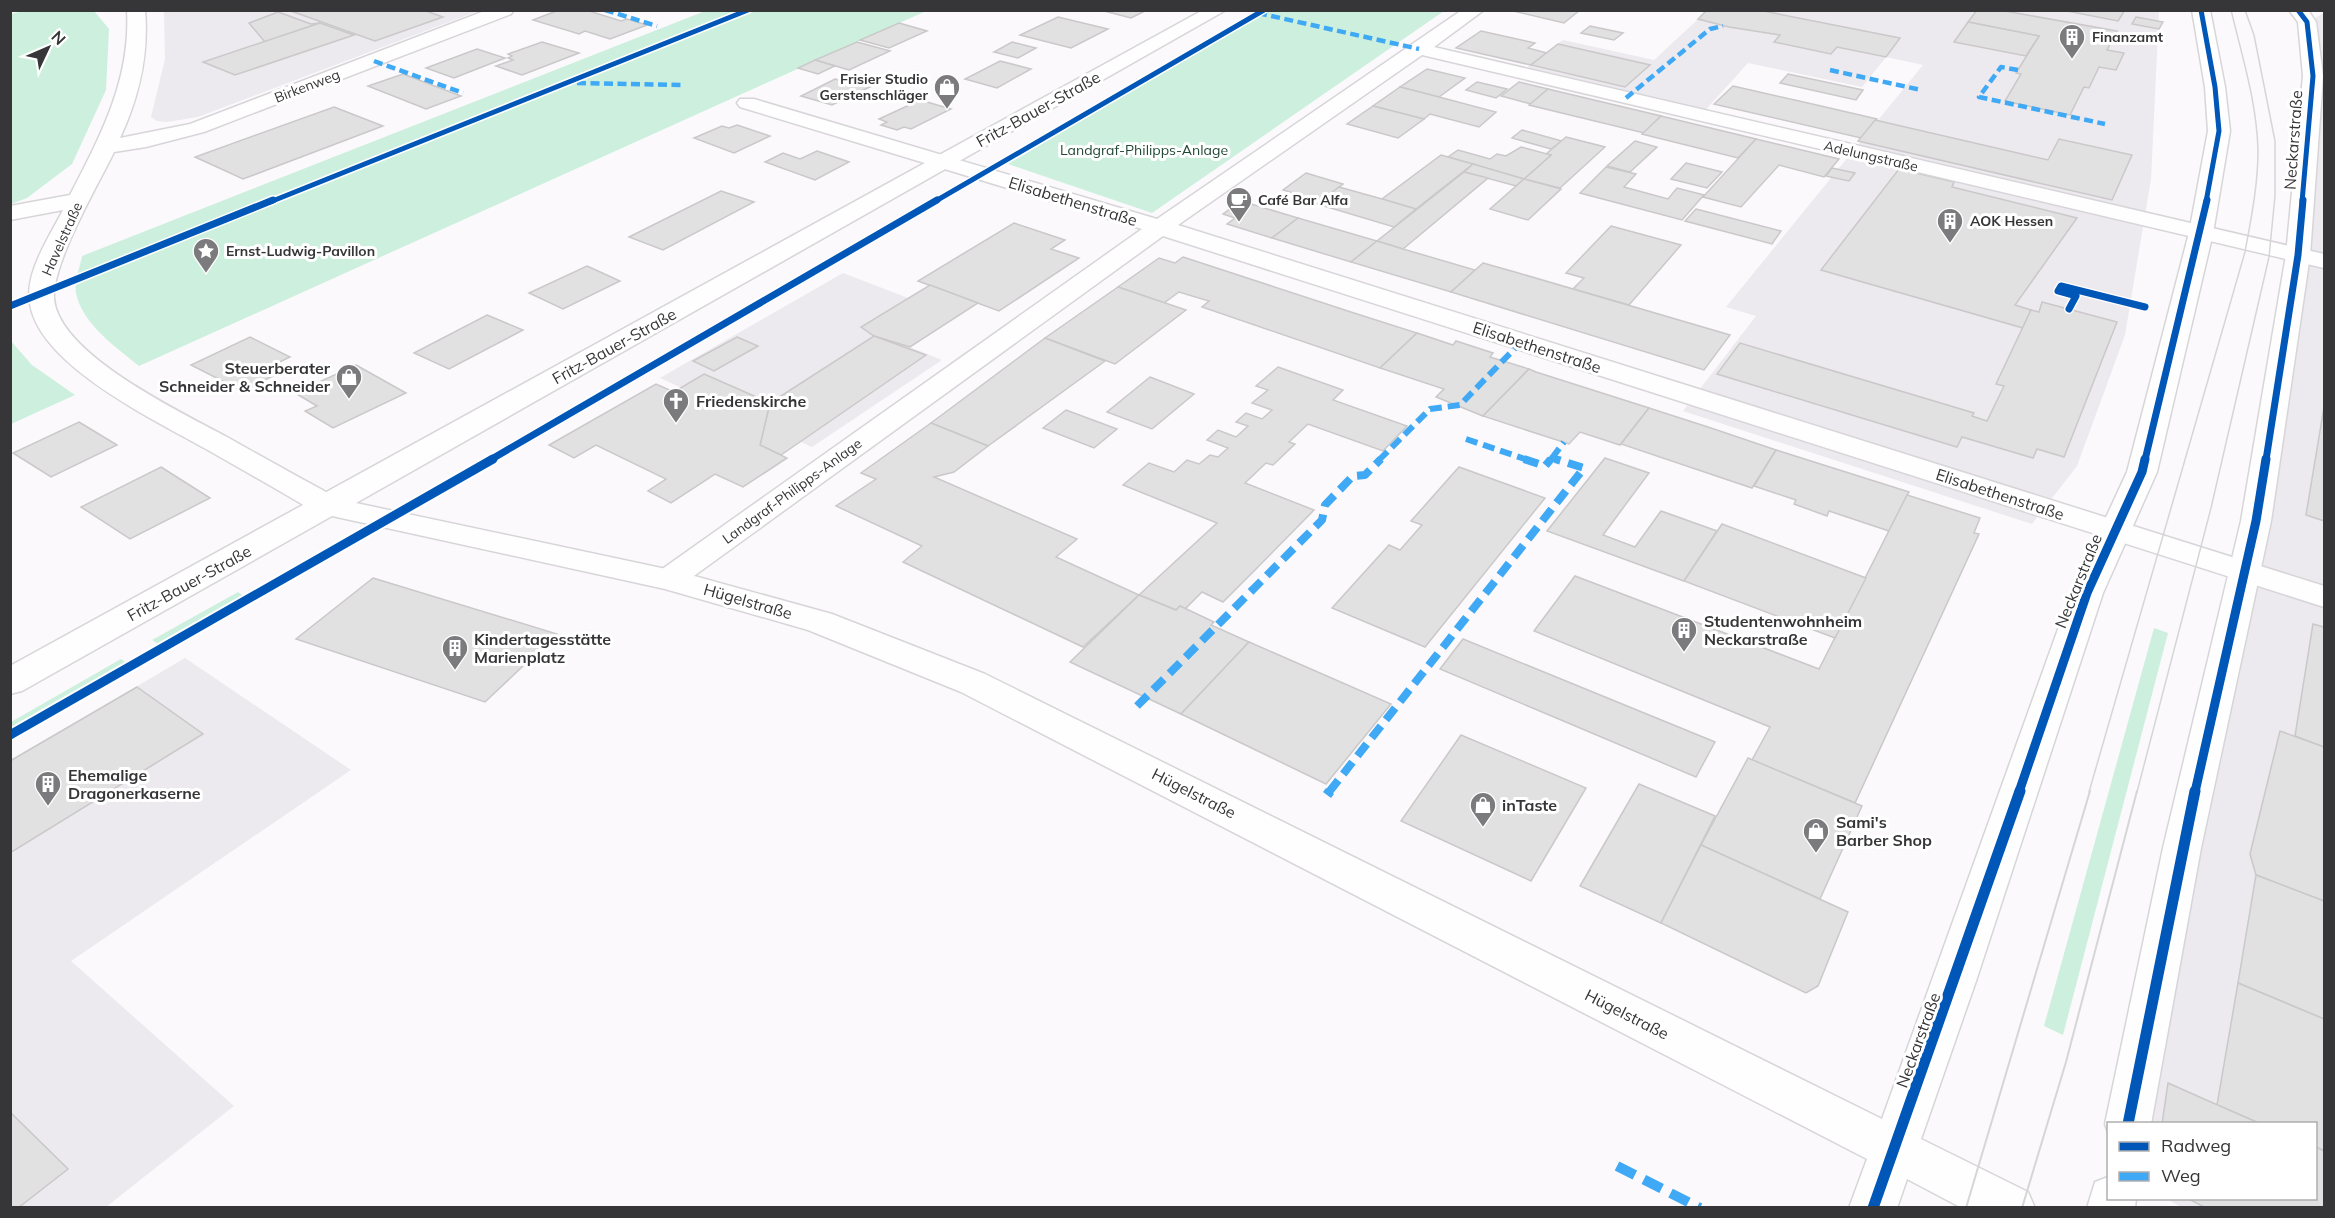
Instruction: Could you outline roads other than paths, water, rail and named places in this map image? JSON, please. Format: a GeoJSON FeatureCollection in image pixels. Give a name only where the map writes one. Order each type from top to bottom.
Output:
{"type":"FeatureCollection","features":[{"type":"Feature","properties":{"kind":"main road","name":"Havelstraße"},"geometry":{"type":"LineString","coordinates":[[136,10],[138,23],[134,71],[129,91],[106,147],[47,269],[43,286],[44,308],[59,335],[77,354],[122,390],[328,506]]}},
{"type":"Feature","properties":{"kind":"main road","name":"Birkenweg"},"geometry":{"type":"LineString","coordinates":[[106,147],[160,138],[203,126],[505,10]]}},
{"type":"Feature","properties":{"kind":"main road","name":"Fritz-Bauer-Straße"},"geometry":{"type":"LineString","coordinates":[[10,682],[1217,10]]}},
{"type":"Feature","properties":{"kind":"main road","name":"Landgraf-Philipps-Anlage"},"geometry":{"type":"LineString","coordinates":[[669,579],[1160,227],[1475,10]]}},
{"type":"Feature","properties":{"kind":"main road","name":"Neckarstraße"},"geometry":{"type":"LineString","coordinates":[[1873,1208],[1955,981],[2087,593],[2142,472],[2201,233],[2219,131],[2215,87],[2200,10]]}},
{"type":"Feature","properties":{"kind":"main road","name":"Neckarstraße"},"geometry":{"type":"LineString","coordinates":[[2128,1122],[2182,848],[2256,521],[2311,258],[2313,76],[2309,16]]}},
{"type":"Feature","properties":{"kind":"main road","name":"Adelungstraße"},"geometry":{"type":"LineString","coordinates":[[1419,49],[2311,258]]}},
{"type":"Feature","properties":{"kind":"main road","name":"Elisabethenstraße"},"geometry":{"type":"LineString","coordinates":[[747,103],[1160,227],[2325,597]]}},
{"type":"Feature","properties":{"kind":"main road"},"geometry":{"type":"LineString","coordinates":[[10,213],[78,201]]}},
{"type":"Feature","properties":{"kind":"main road","name":"Hügelstraße"},"geometry":{"type":"LineString","coordinates":[[328,506],[669,579],[820,622],[973,683],[2011,1208]]}},
{"type":"Feature","properties":{"kind":"tram line"},"geometry":{"type":"LineString","coordinates":[[2089,792],[2245,252],[2250,227],[2257,176],[2257,133],[2248,80],[2231,10]]}},
{"type":"Feature","properties":{"kind":"tram line"},"geometry":{"type":"LineString","coordinates":[[2137,792],[2211,508],[2269,257],[2275,196],[2275,141],[2254,35],[2245,10]]}},
{"type":"Feature","properties":{"kind":"tram line"},"geometry":{"type":"LineString","coordinates":[[1966,1208],[2090,791]]}},
{"type":"Feature","properties":{"kind":"tram line"},"geometry":{"type":"LineString","coordinates":[[2022,1208],[2066,1062],[2137,791]]}},
{"type":"Feature","properties":{"kind":"place","name":"Finanzamt"},"geometry":{"type":"Point","coordinates":[2072,60]}},
{"type":"Feature","properties":{"kind":"place","name":"Frisier Studio Gerstenschläger"},"geometry":{"type":"Point","coordinates":[947,110]}},
{"type":"Feature","properties":{"kind":"place","name":"Café Bar Alfa"},"geometry":{"type":"Point","coordinates":[1239,223]}},
{"type":"Feature","properties":{"kind":"place","name":"AOK Hessen"},"geometry":{"type":"Point","coordinates":[1950,244]}},
{"type":"Feature","properties":{"kind":"place","name":"Ernst-Ludwig-Pavillon"},"geometry":{"type":"Point","coordinates":[206,274]}},
{"type":"Feature","properties":{"kind":"place","name":"Steuerberater Schneider & Schneider"},"geometry":{"type":"Point","coordinates":[349,400]}},
{"type":"Feature","properties":{"kind":"place","name":"Friedenskirche"},"geometry":{"type":"Point","coordinates":[676,424]}},
{"type":"Feature","properties":{"kind":"place","name":"Studentenwohnheim Neckarstraße"},"geometry":{"type":"Point","coordinates":[1684,653]}},
{"type":"Feature","properties":{"kind":"place","name":"Kindertagesstätte Marienplatz"},"geometry":{"type":"Point","coordinates":[455,671]}},
{"type":"Feature","properties":{"kind":"place","name":"Ehemalige Dragonerkaserne"},"geometry":{"type":"Point","coordinates":[48,807]}},
{"type":"Feature","properties":{"kind":"place","name":"inTaste"},"geometry":{"type":"Point","coordinates":[1483,828]}},
{"type":"Feature","properties":{"kind":"place","name":"Sami's Barber Shop"},"geometry":{"type":"Point","coordinates":[1816,854]}}]}
